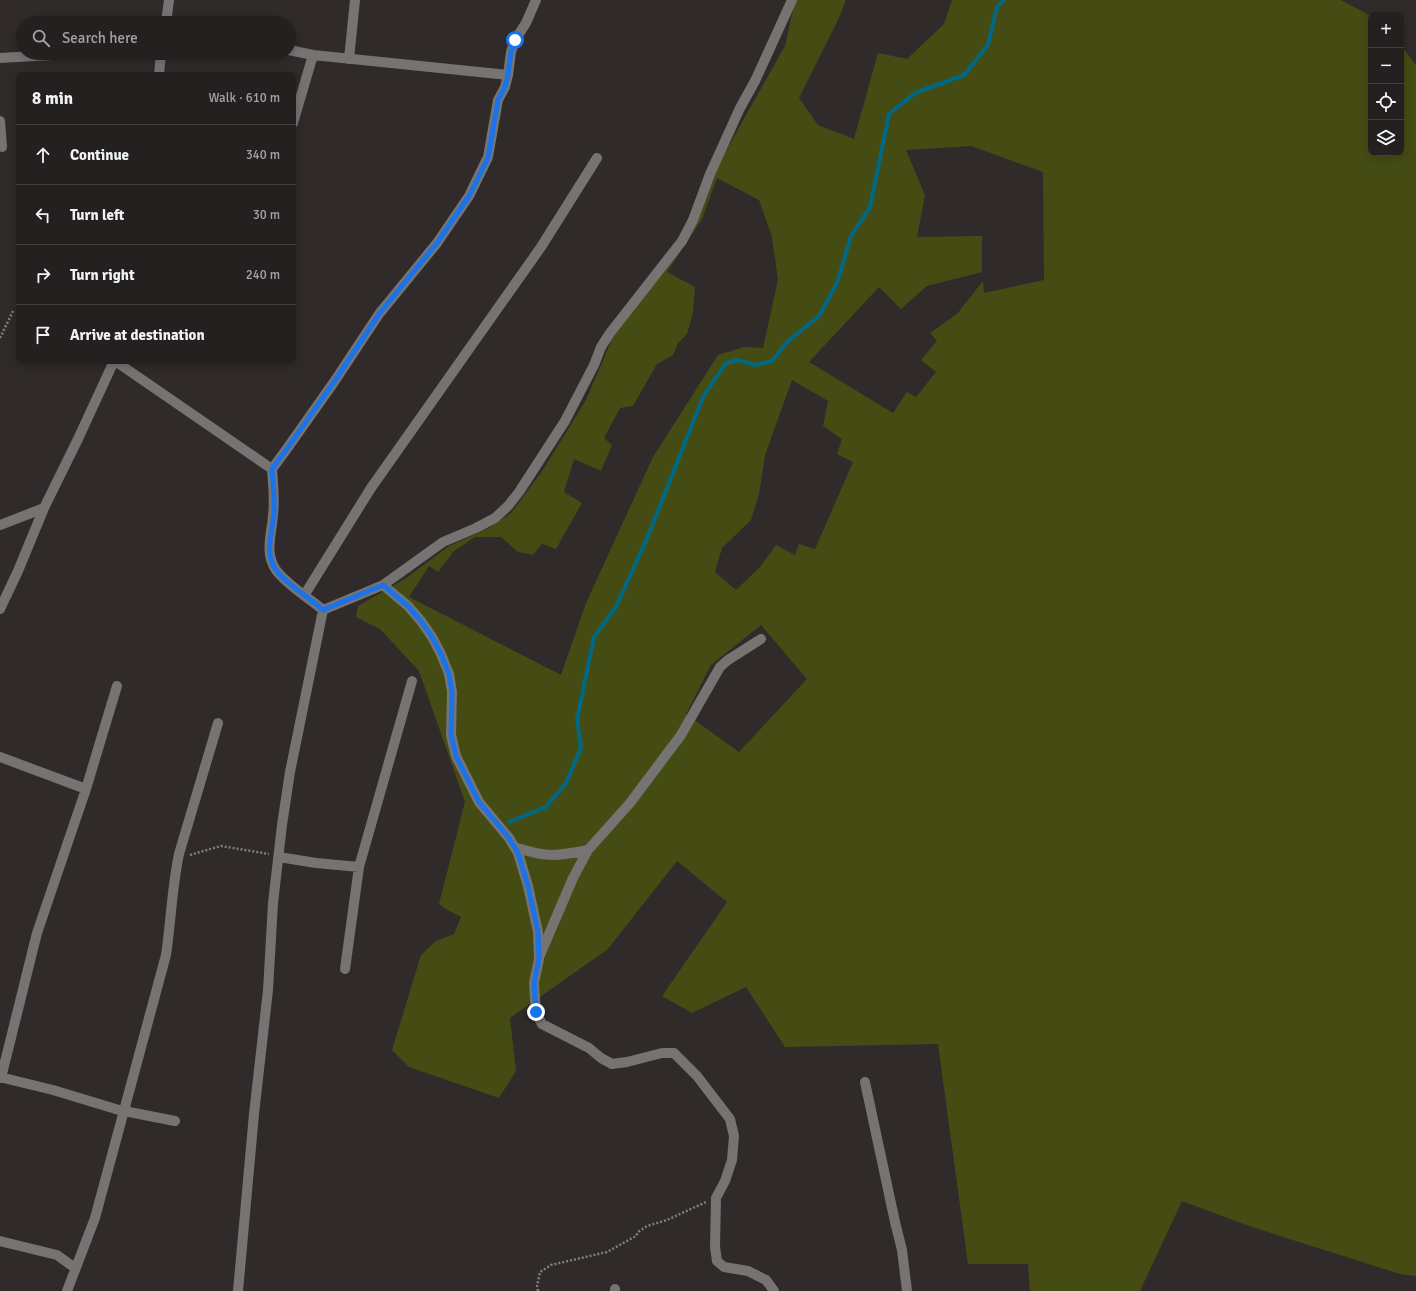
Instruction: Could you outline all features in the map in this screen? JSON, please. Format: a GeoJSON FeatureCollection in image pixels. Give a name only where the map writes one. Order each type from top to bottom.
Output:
{"type":"FeatureCollection","features":[{"type":"Feature","properties":{"kind":"street"},"geometry":{"type":"LineString","coordinates":[[167,16],[169,0]]}},
{"type":"Feature","properties":{"kind":"street"},"geometry":{"type":"LineString","coordinates":[[348,59],[355,0]]}},
{"type":"Feature","properties":{"kind":"street"},"geometry":{"type":"LineString","coordinates":[[323,610],[276,570],[272,563],[269,541],[274,516],[272,469],[334,382],[379,314],[437,243],[469,196],[488,158],[498,100],[505,87],[511,52],[515,40],[526,23],[536,0]]}},
{"type":"Feature","properties":{"kind":"street"},"geometry":{"type":"LineString","coordinates":[[323,610],[383,585],[443,542],[495,518],[508,506],[519,492],[565,421],[594,365],[601,347],[610,332],[682,241],[693,220],[710,174],[740,108],[755,81],[792,0]]}},
{"type":"Feature","properties":{"kind":"street"},"geometry":{"type":"LineString","coordinates":[[296,51],[348,59],[508,75]]}},
{"type":"Feature","properties":{"kind":"street"},"geometry":{"type":"LineString","coordinates":[[296,112],[313,55]]}},
{"type":"Feature","properties":{"kind":"street"},"geometry":{"type":"LineString","coordinates":[[0,58],[16,57]]}},
{"type":"Feature","properties":{"kind":"street"},"geometry":{"type":"LineString","coordinates":[[159,72],[160,60]]}},
{"type":"Feature","properties":{"kind":"street"},"geometry":{"type":"LineString","coordinates":[[0,121],[2,147]]}},
{"type":"Feature","properties":{"kind":"street"},"geometry":{"type":"LineString","coordinates":[[305,594],[371,488],[541,248],[597,158]]}},
{"type":"Feature","properties":{"kind":"street"},"geometry":{"type":"LineString","coordinates":[[0,609],[18,571],[44,508],[78,440],[113,364]]}},
{"type":"Feature","properties":{"kind":"street"},"geometry":{"type":"LineString","coordinates":[[118,364],[272,469]]}},
{"type":"Feature","properties":{"kind":"street"},"geometry":{"type":"LineString","coordinates":[[0,525],[44,508]]}},
{"type":"Feature","properties":{"kind":"street"},"geometry":{"type":"LineString","coordinates":[[383,585],[408,606],[421,621],[441,654],[449,674],[452,692],[451,735],[456,756],[479,802],[509,838],[518,853],[535,915],[539,959]]}},
{"type":"Feature","properties":{"kind":"street"},"geometry":{"type":"LineString","coordinates":[[238,1291],[254,1114],[268,990],[273,903],[290,772],[323,610]]}},
{"type":"Feature","properties":{"kind":"street"},"geometry":{"type":"LineString","coordinates":[[761,639],[728,660],[720,667],[680,735],[630,803],[588,850],[573,878],[539,959],[534,983],[536,1012],[542,1024],[588,1048],[601,1058],[612,1064],[627,1062],[662,1053],[674,1053],[697,1076],[730,1119],[734,1136],[732,1160],[725,1181],[716,1198],[715,1247],[717,1261],[724,1266],[748,1272],[766,1280],[774,1291]]}},
{"type":"Feature","properties":{"kind":"street"},"geometry":{"type":"LineString","coordinates":[[345,969],[358,867],[412,681]]}},
{"type":"Feature","properties":{"kind":"street"},"geometry":{"type":"LineString","coordinates":[[116,686],[86,789],[37,933],[1,1077],[123,1110],[175,1122]]}},
{"type":"Feature","properties":{"kind":"street"},"geometry":{"type":"LineString","coordinates":[[67,1291],[95,1218],[166,955],[171,925],[175,873],[179,854],[218,723]]}},
{"type":"Feature","properties":{"kind":"street"},"geometry":{"type":"LineString","coordinates":[[0,757],[86,789]]}},
{"type":"Feature","properties":{"kind":"street"},"geometry":{"type":"LineString","coordinates":[[514,846],[536,854],[551,856],[565,855],[588,850]]}},
{"type":"Feature","properties":{"kind":"street"},"geometry":{"type":"LineString","coordinates":[[279,857],[316,863],[358,867]]}},
{"type":"Feature","properties":{"kind":"street"},"geometry":{"type":"LineString","coordinates":[[865,1082],[902,1250],[907,1291]]}},
{"type":"Feature","properties":{"kind":"street"},"geometry":{"type":"LineString","coordinates":[[0,1241],[57,1255],[75,1268]]}},
{"type":"Feature","properties":{"kind":"path"},"geometry":{"type":"LineString","coordinates":[[0,338],[13,311]]}},
{"type":"Feature","properties":{"kind":"path"},"geometry":{"type":"LineString","coordinates":[[179,854],[189,855],[221,846],[279,857]]}},
{"type":"Feature","properties":{"kind":"path"},"geometry":{"type":"LineString","coordinates":[[538,1291],[537,1286],[540,1272],[551,1265],[607,1252],[636,1236],[638,1232],[647,1226],[667,1220],[716,1198]]}},
{"type":"Feature","properties":{"kind":"green space"},"geometry":{"type":"Polygon","coordinates":[[[795,0],[846,0],[838,20],[799,98],[818,125],[854,139],[878,53],[907,59],[944,24],[952,0],[1341,0],[1368,14],[1368,156],[1404,156],[1404,49],[1416,65],[1416,1276],[1400,1274],[1246,1225],[1182,1201],[1140,1291],[1030,1291],[1028,1264],[968,1264],[938,1044],[785,1047],[746,987],[692,1013],[662,996],[727,902],[677,861],[608,949],[510,1018],[516,1071],[499,1098],[409,1067],[392,1050],[421,955],[436,941],[454,934],[461,917],[439,904],[465,802],[419,671],[380,629],[356,617],[358,606],[405,579],[449,546],[489,528],[511,513],[541,473],[586,400],[613,337],[658,278],[718,165],[785,46],[795,0]],[[971,146],[906,150],[925,195],[917,237],[982,236],[982,272],[927,286],[901,309],[879,287],[809,362],[893,413],[907,392],[916,397],[936,372],[921,360],[937,341],[930,333],[957,314],[983,281],[984,293],[1044,280],[1043,172],[971,146]],[[717,178],[702,219],[667,272],[695,287],[693,313],[687,334],[678,343],[673,355],[657,364],[633,406],[620,408],[604,438],[612,445],[601,471],[574,459],[564,492],[582,503],[556,549],[542,544],[533,555],[518,552],[501,537],[475,537],[454,551],[438,572],[429,566],[409,597],[561,675],[586,603],[653,457],[718,355],[744,347],[763,348],[778,280],[772,237],[759,200],[717,178]],[[792,380],[765,455],[759,494],[751,520],[722,548],[715,572],[736,590],[760,567],[776,545],[795,555],[799,544],[815,549],[853,462],[837,454],[842,439],[823,426],[828,401],[792,380]],[[761,625],[711,665],[686,714],[739,752],[807,679],[761,625]]]}},
{"type":"Feature","properties":{"kind":"waterway"},"geometry":{"type":"LineString","coordinates":[[509,822],[546,807],[566,783],[581,748],[577,719],[594,637],[616,607],[648,536],[703,397],[726,363],[737,360],[756,365],[772,361],[787,342],[819,316],[837,283],[851,236],[870,207],[889,114],[915,93],[964,75],[988,45],[997,7],[1004,0]]}},
{"type":"Feature","properties":{"kind":"route"},"geometry":{"type":"LineString","coordinates":[[515,40],[511,52],[505,87],[498,100],[488,158],[469,196],[437,243],[379,314],[334,382],[272,469],[274,516],[270,529],[269,541],[272,563],[276,570],[323,610],[383,585],[408,606],[432,637],[449,674],[452,692],[451,735],[456,756],[479,802],[509,838],[518,853],[528,886],[538,932],[539,959],[534,983],[536,1012]]}}]}
